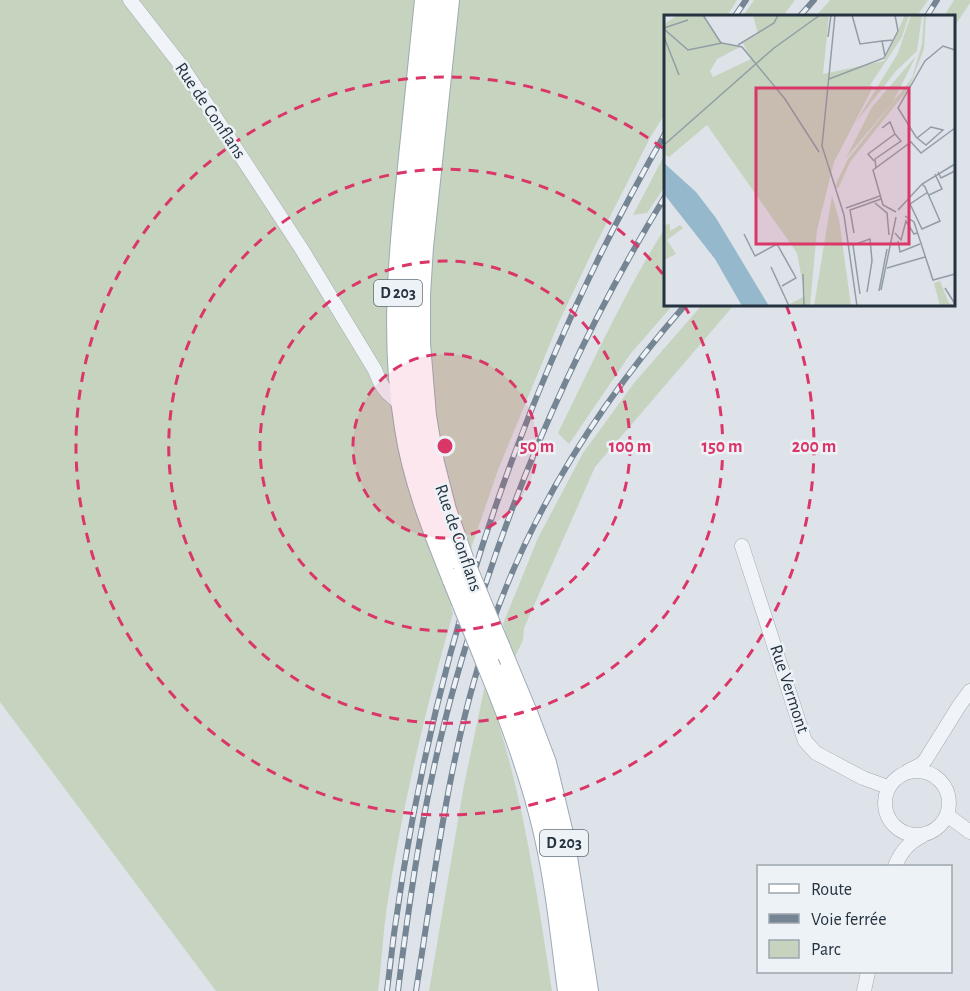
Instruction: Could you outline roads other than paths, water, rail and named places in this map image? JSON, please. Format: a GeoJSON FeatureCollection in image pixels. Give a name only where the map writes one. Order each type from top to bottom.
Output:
{"type":"FeatureCollection","features":[{"type":"Feature","properties":{"kind":"main road","name":"Rue de Conflans"},"geometry":{"type":"LineString","coordinates":[[426,0],[399,258],[397,305],[402,405],[410,452],[423,499],[499,648],[545,763],[563,838],[587,991]]}},
{"type":"Feature","properties":{"kind":"main road","name":"Rue de Conflans"},"geometry":{"type":"LineString","coordinates":[[448,0],[421,255],[419,344],[424,408],[433,464],[459,572],[490,669],[528,768],[539,807],[551,868],[569,991]]}},
{"type":"Feature","properties":{"kind":"street","name":"Rue de Conflans"},"geometry":{"type":"LineString","coordinates":[[130,0],[183,68],[301,248],[375,370],[387,394],[402,405]]}},
{"type":"Feature","properties":{"kind":"street"},"geometry":{"type":"LineString","coordinates":[[375,370],[385,370],[391,363],[398,342]]}},
{"type":"Feature","properties":{"kind":"street","name":"Rue Vermont"},"geometry":{"type":"LineString","coordinates":[[742,546],[805,741],[816,753],[863,778],[888,787]]}},
{"type":"Feature","properties":{"kind":"street"},"geometry":{"type":"LineString","coordinates":[[894,865],[897,853],[896,837],[884,807],[888,787],[895,779],[922,764],[970,691]]}},
{"type":"Feature","properties":{"kind":"street"},"geometry":{"type":"LineString","coordinates":[[935,746],[931,764],[938,778]]}},
{"type":"Feature","properties":{"kind":"street"},"geometry":{"type":"LineString","coordinates":[[895,865],[907,845],[932,832],[943,822],[949,804],[948,793],[938,778],[925,771],[914,770],[904,773]]}},
{"type":"Feature","properties":{"kind":"street"},"geometry":{"type":"LineString","coordinates":[[947,815],[970,832]]}},
{"type":"Feature","properties":{"kind":"street"},"geometry":{"type":"LineString","coordinates":[[887,817],[893,825],[911,835],[932,832]]}},
{"type":"Feature","properties":{"kind":"street"},"geometry":{"type":"LineString","coordinates":[[864,991],[868,973]]}},
{"type":"Feature","properties":{"kind":"railway"},"geometry":{"type":"LineString","coordinates":[[736,15],[746,0]]}},
{"type":"Feature","properties":{"kind":"railway"},"geometry":{"type":"LineString","coordinates":[[801,15],[814,0]]}},
{"type":"Feature","properties":{"kind":"railway"},"geometry":{"type":"LineString","coordinates":[[928,15],[937,0]]}},
{"type":"Feature","properties":{"kind":"railway"},"geometry":{"type":"LineString","coordinates":[[387,991],[402,878],[423,767],[450,656],[482,547],[520,440],[563,335],[612,232],[664,136]]}},
{"type":"Feature","properties":{"kind":"railway"},"geometry":{"type":"LineString","coordinates":[[398,991],[413,881],[433,772],[456,680],[484,589],[521,487],[563,387],[612,289],[664,198]]}},
{"type":"Feature","properties":{"kind":"railway"},"geometry":{"type":"LineString","coordinates":[[416,991],[453,769],[474,682],[504,593],[523,548],[570,461],[624,380],[684,306]]}}]}
